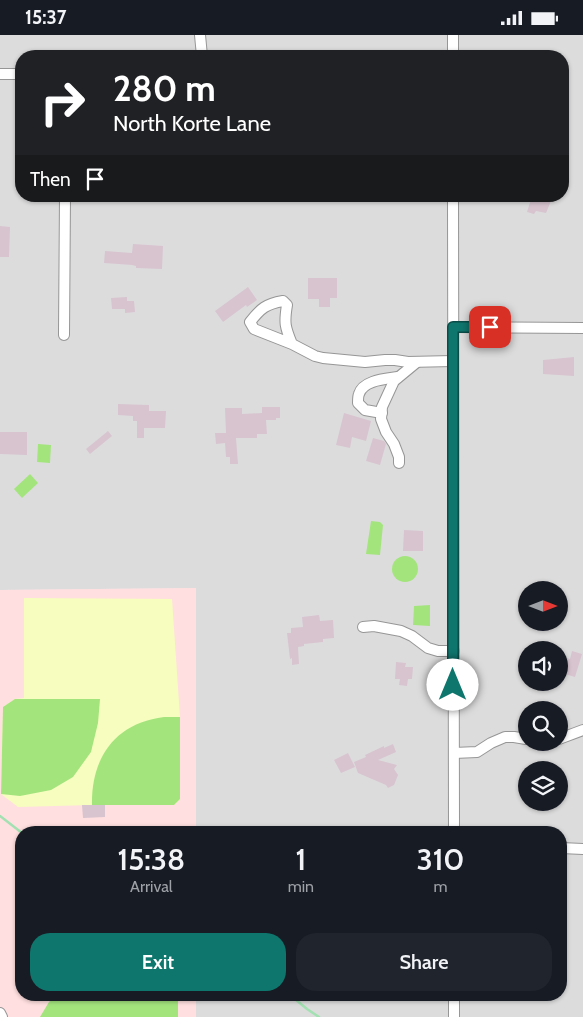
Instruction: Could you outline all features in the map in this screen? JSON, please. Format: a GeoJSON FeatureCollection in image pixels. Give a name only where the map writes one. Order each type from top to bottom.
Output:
{"type":"FeatureCollection","features":[{"type":"Feature","properties":{"kind":"street"},"geometry":{"type":"LineString","coordinates":[[200,35],[201,50]]}},
{"type":"Feature","properties":{"kind":"street"},"geometry":{"type":"LineString","coordinates":[[453,35],[453,50]]}},
{"type":"Feature","properties":{"kind":"street"},"geometry":{"type":"LineString","coordinates":[[0,74],[15,74]]}},
{"type":"Feature","properties":{"kind":"street"},"geometry":{"type":"LineString","coordinates":[[64,335],[65,202]]}},
{"type":"Feature","properties":{"kind":"street"},"geometry":{"type":"LineString","coordinates":[[453,202],[454,826]]}},
{"type":"Feature","properties":{"kind":"street"},"geometry":{"type":"LineString","coordinates":[[292,344],[286,329],[287,305],[283,301],[271,303],[258,311],[250,322],[254,329],[323,358],[365,362],[395,360],[408,362],[453,361]]}},
{"type":"Feature","properties":{"kind":"street"},"geometry":{"type":"LineString","coordinates":[[453,327],[583,328]]}},
{"type":"Feature","properties":{"kind":"street"},"geometry":{"type":"LineString","coordinates":[[399,463],[399,457],[394,444],[386,432],[382,419],[382,407],[394,381],[417,362]]}},
{"type":"Feature","properties":{"kind":"street"},"geometry":{"type":"LineString","coordinates":[[382,413],[365,410],[358,403],[358,395],[362,388],[370,383],[398,377]]}},
{"type":"Feature","properties":{"kind":"street"},"geometry":{"type":"LineString","coordinates":[[363,627],[374,626],[401,631],[412,636],[428,648],[438,651],[454,651]]}},
{"type":"Feature","properties":{"kind":"street"},"geometry":{"type":"LineString","coordinates":[[568,736],[583,730]]}},
{"type":"Feature","properties":{"kind":"street"},"geometry":{"type":"LineString","coordinates":[[454,753],[477,752],[505,737],[518,738]]}},
{"type":"Feature","properties":{"kind":"street"},"geometry":{"type":"LineString","coordinates":[[567,848],[583,849]]}},
{"type":"Feature","properties":{"kind":"street"},"geometry":{"type":"LineString","coordinates":[[454,1001],[454,1017]]}},
{"type":"Feature","properties":{"kind":"street"},"geometry":{"type":"LineString","coordinates":[[0,1013],[2,1017]]}},
{"type":"Feature","properties":{"kind":"shaded area"},"geometry":{"type":"Polygon","coordinates":[[[0,35],[583,35],[583,1017],[196,1017],[196,1001],[567,1001],[567,826],[196,826],[196,588],[0,590],[0,35]]]}},
{"type":"Feature","properties":{"kind":"shaded area"},"geometry":{"type":"Polygon","coordinates":[[[196,588],[196,826],[15,826],[15,1001],[196,1001],[196,1017],[0,1017],[0,590],[196,588]]]}},
{"type":"Feature","properties":{"kind":"green space"},"geometry":{"type":"Polygon","coordinates":[[[38,444],[51,445],[50,463],[37,462],[38,444]]]}},
{"type":"Feature","properties":{"kind":"green space"},"geometry":{"type":"Polygon","coordinates":[[[30,474],[38,483],[22,498],[14,489],[30,474]]]}},
{"type":"Feature","properties":{"kind":"green space"},"geometry":{"type":"Polygon","coordinates":[[[371,521],[380,522],[383,525],[380,555],[366,554],[371,521]]]}},
{"type":"Feature","properties":{"kind":"green space"},"geometry":{"type":"Polygon","coordinates":[[[405,556],[414,560],[418,569],[414,578],[405,582],[396,578],[392,569],[396,560],[405,556]]]}},
{"type":"Feature","properties":{"kind":"green space"},"geometry":{"type":"Polygon","coordinates":[[[24,598],[172,599],[180,717],[180,799],[174,805],[18,807],[1,794],[3,707],[15,699],[24,698],[24,598]]]}},
{"type":"Feature","properties":{"kind":"green space"},"geometry":{"type":"Polygon","coordinates":[[[430,605],[430,626],[413,625],[414,606],[430,605]]]}},
{"type":"Feature","properties":{"kind":"green space"},"geometry":{"type":"Polygon","coordinates":[[[15,699],[100,699],[98,723],[91,752],[73,777],[51,790],[20,796],[1,794],[3,707],[15,699]]]}},
{"type":"Feature","properties":{"kind":"green space"},"geometry":{"type":"Polygon","coordinates":[[[164,717],[180,717],[180,799],[174,805],[92,805],[96,772],[101,758],[109,746],[119,735],[132,727],[164,717]]]}},
{"type":"Feature","properties":{"kind":"green space"},"geometry":{"type":"Polygon","coordinates":[[[178,1001],[178,1017],[40,1017],[49,1002],[178,1001]]]}},
{"type":"Feature","properties":{"kind":"building"},"geometry":{"type":"Polygon","coordinates":[[[530,202],[551,202],[546,213],[536,211],[534,214],[527,212],[530,202]]]}},
{"type":"Feature","properties":{"kind":"building"},"geometry":{"type":"Polygon","coordinates":[[[0,226],[10,227],[9,257],[0,257],[0,226]]]}},
{"type":"Feature","properties":{"kind":"building"},"geometry":{"type":"Polygon","coordinates":[[[133,244],[163,246],[162,269],[136,268],[136,266],[132,265],[104,263],[105,251],[132,253],[133,244]]]}},
{"type":"Feature","properties":{"kind":"building"},"geometry":{"type":"Polygon","coordinates":[[[308,278],[337,278],[337,298],[330,298],[330,307],[319,307],[319,299],[308,299],[308,278]]]}},
{"type":"Feature","properties":{"kind":"building"},"geometry":{"type":"Polygon","coordinates":[[[248,287],[257,300],[247,307],[246,305],[223,322],[215,311],[248,287]]]}},
{"type":"Feature","properties":{"kind":"building"},"geometry":{"type":"Polygon","coordinates":[[[127,297],[127,301],[134,301],[135,312],[125,313],[125,309],[112,309],[111,298],[127,297]]]}},
{"type":"Feature","properties":{"kind":"building"},"geometry":{"type":"Polygon","coordinates":[[[574,357],[574,376],[543,374],[543,360],[574,357]]]}},
{"type":"Feature","properties":{"kind":"building"},"geometry":{"type":"Polygon","coordinates":[[[118,404],[149,405],[149,411],[166,411],[165,428],[144,428],[144,438],[137,438],[137,421],[133,421],[133,416],[118,415],[118,404]]]}},
{"type":"Feature","properties":{"kind":"building"},"geometry":{"type":"Polygon","coordinates":[[[262,407],[280,407],[280,418],[266,420],[267,434],[257,434],[257,438],[236,438],[238,464],[230,464],[230,457],[226,457],[225,443],[216,444],[215,433],[226,433],[225,408],[242,408],[242,414],[262,413],[262,407]]]}},
{"type":"Feature","properties":{"kind":"building"},"geometry":{"type":"Polygon","coordinates":[[[344,413],[371,421],[366,441],[352,437],[350,448],[336,445],[344,413]]]}},
{"type":"Feature","properties":{"kind":"building"},"geometry":{"type":"Polygon","coordinates":[[[108,431],[112,436],[90,454],[86,449],[108,431]]]}},
{"type":"Feature","properties":{"kind":"building"},"geometry":{"type":"Polygon","coordinates":[[[0,432],[27,432],[27,455],[0,454],[0,432]]]}},
{"type":"Feature","properties":{"kind":"building"},"geometry":{"type":"Polygon","coordinates":[[[373,438],[384,441],[386,444],[380,465],[366,461],[373,438]]]}},
{"type":"Feature","properties":{"kind":"building"},"geometry":{"type":"Polygon","coordinates":[[[404,530],[423,531],[423,551],[403,551],[404,530]]]}},
{"type":"Feature","properties":{"kind":"building"},"geometry":{"type":"Polygon","coordinates":[[[319,615],[320,621],[333,620],[334,638],[323,639],[323,642],[304,644],[304,646],[298,647],[299,664],[292,665],[287,633],[291,633],[291,628],[303,627],[302,617],[319,615]]]}},
{"type":"Feature","properties":{"kind":"building"},"geometry":{"type":"Polygon","coordinates":[[[572,651],[582,654],[575,677],[568,675],[568,658],[570,659],[572,651]]]}},
{"type":"Feature","properties":{"kind":"building"},"geometry":{"type":"Polygon","coordinates":[[[396,662],[406,663],[405,667],[413,667],[412,679],[408,679],[407,686],[399,685],[400,679],[395,679],[396,662]]]}},
{"type":"Feature","properties":{"kind":"building"},"geometry":{"type":"Polygon","coordinates":[[[393,744],[396,752],[378,760],[397,765],[394,769],[398,775],[394,785],[388,788],[386,785],[358,773],[354,762],[384,746],[384,748],[393,744]]]}},
{"type":"Feature","properties":{"kind":"building"},"geometry":{"type":"Polygon","coordinates":[[[348,753],[355,767],[341,773],[334,760],[348,753]]]}},
{"type":"Feature","properties":{"kind":"building"},"geometry":{"type":"Polygon","coordinates":[[[82,805],[105,805],[105,817],[83,818],[82,805]]]}},
{"type":"Feature","properties":{"kind":"waterway"},"geometry":{"type":"LineString","coordinates":[[0,816],[15,828]]}},
{"type":"Feature","properties":{"kind":"waterway"},"geometry":{"type":"LineString","coordinates":[[297,1001],[319,1017]]}},
{"type":"Feature","properties":{"kind":"route"},"geometry":{"type":"LineString","coordinates":[[453,685],[453,327],[490,327]]}}]}
